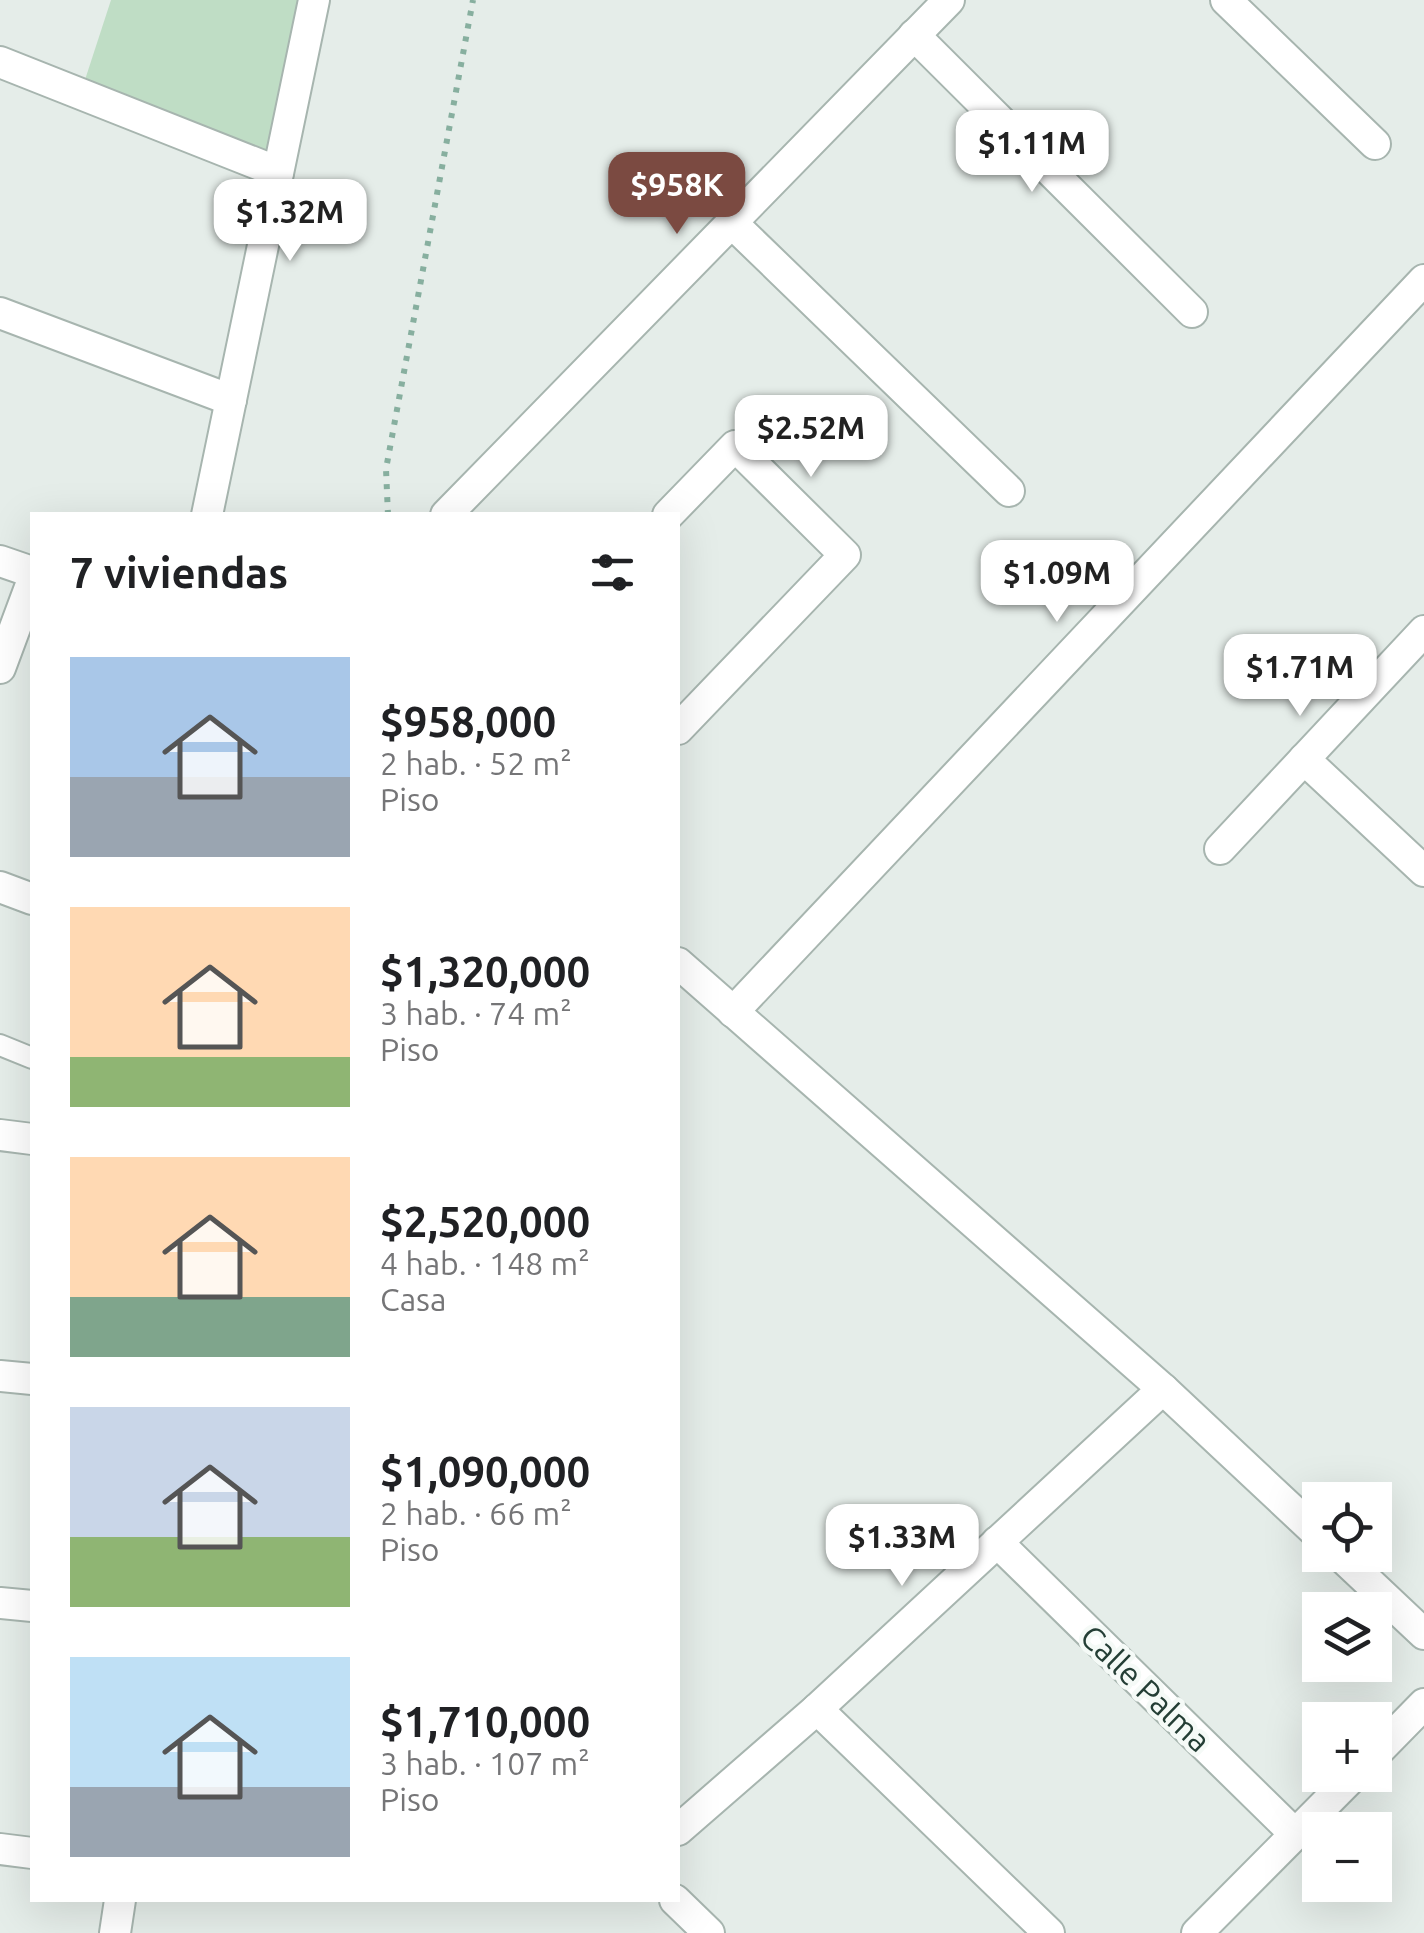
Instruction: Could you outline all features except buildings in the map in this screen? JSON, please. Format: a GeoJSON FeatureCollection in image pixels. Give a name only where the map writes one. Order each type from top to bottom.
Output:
{"type":"FeatureCollection","features":[{"type":"Feature","properties":{"kind":"street"},"geometry":{"type":"LineString","coordinates":[[208,512],[314,0]]}},
{"type":"Feature","properties":{"kind":"street"},"geometry":{"type":"LineString","coordinates":[[449,512],[949,0]]}},
{"type":"Feature","properties":{"kind":"street"},"geometry":{"type":"LineString","coordinates":[[1226,0],[1375,144]]}},
{"type":"Feature","properties":{"kind":"street"},"geometry":{"type":"LineString","coordinates":[[914,35],[1192,312]]}},
{"type":"Feature","properties":{"kind":"street"},"geometry":{"type":"LineString","coordinates":[[0,62],[278,172]]}},
{"type":"Feature","properties":{"kind":"street"},"geometry":{"type":"LineString","coordinates":[[732,223],[1009,491]]}},
{"type":"Feature","properties":{"kind":"street"},"geometry":{"type":"LineString","coordinates":[[734,1012],[1424,280]]}},
{"type":"Feature","properties":{"kind":"street"},"geometry":{"type":"LineString","coordinates":[[0,313],[231,400]]}},
{"type":"Feature","properties":{"kind":"street"},"geometry":{"type":"LineString","coordinates":[[671,512],[734,446],[845,556],[680,726]]}},
{"type":"Feature","properties":{"kind":"street"},"geometry":{"type":"LineString","coordinates":[[0,561],[30,571]]}},
{"type":"Feature","properties":{"kind":"street"},"geometry":{"type":"LineString","coordinates":[[0,668],[30,587]]}},
{"type":"Feature","properties":{"kind":"street"},"geometry":{"type":"LineString","coordinates":[[1220,849],[1424,630]]}},
{"type":"Feature","properties":{"kind":"street"},"geometry":{"type":"LineString","coordinates":[[1304,759],[1424,871]]}},
{"type":"Feature","properties":{"kind":"street"},"geometry":{"type":"LineString","coordinates":[[0,887],[30,898]]}},
{"type":"Feature","properties":{"kind":"street"},"geometry":{"type":"LineString","coordinates":[[680,965],[1164,1388],[1302,1519]]}},
{"type":"Feature","properties":{"kind":"street"},"geometry":{"type":"LineString","coordinates":[[0,1135],[30,1139]]}},
{"type":"Feature","properties":{"kind":"street"},"geometry":{"type":"LineString","coordinates":[[0,1376],[30,1379]]}},
{"type":"Feature","properties":{"kind":"street"},"geometry":{"type":"LineString","coordinates":[[680,1828],[817,1709],[1164,1388]]}},
{"type":"Feature","properties":{"kind":"street","name":"Calle Palma"},"geometry":{"type":"LineString","coordinates":[[997,1542],[1296,1834]]}},
{"type":"Feature","properties":{"kind":"street"},"geometry":{"type":"LineString","coordinates":[[1358,1572],[1424,1634]]}},
{"type":"Feature","properties":{"kind":"street"},"geometry":{"type":"LineString","coordinates":[[0,1603],[30,1606]]}},
{"type":"Feature","properties":{"kind":"street"},"geometry":{"type":"LineString","coordinates":[[1392,1737],[1424,1704]]}},
{"type":"Feature","properties":{"kind":"street"},"geometry":{"type":"LineString","coordinates":[[817,1709],[1049,1933]]}},
{"type":"Feature","properties":{"kind":"street"},"geometry":{"type":"LineString","coordinates":[[1197,1933],[1337,1792]]}},
{"type":"Feature","properties":{"kind":"street"},"geometry":{"type":"LineString","coordinates":[[0,1849],[30,1853]]}},
{"type":"Feature","properties":{"kind":"street"},"geometry":{"type":"LineString","coordinates":[[115,1933],[120,1902]]}},
{"type":"Feature","properties":{"kind":"street"},"geometry":{"type":"LineString","coordinates":[[677,1902],[709,1933]]}},
{"type":"Feature","properties":{"kind":"lane"},"geometry":{"type":"LineString","coordinates":[[0,1045],[30,1057]]}},
{"type":"Feature","properties":{"kind":"path"},"geometry":{"type":"LineString","coordinates":[[388,512],[386,469],[472,0]]}},
{"type":"Feature","properties":{"kind":"green space"},"geometry":{"type":"Polygon","coordinates":[[[111,0],[309,0],[273,160],[82,89],[111,0]]]}}]}
